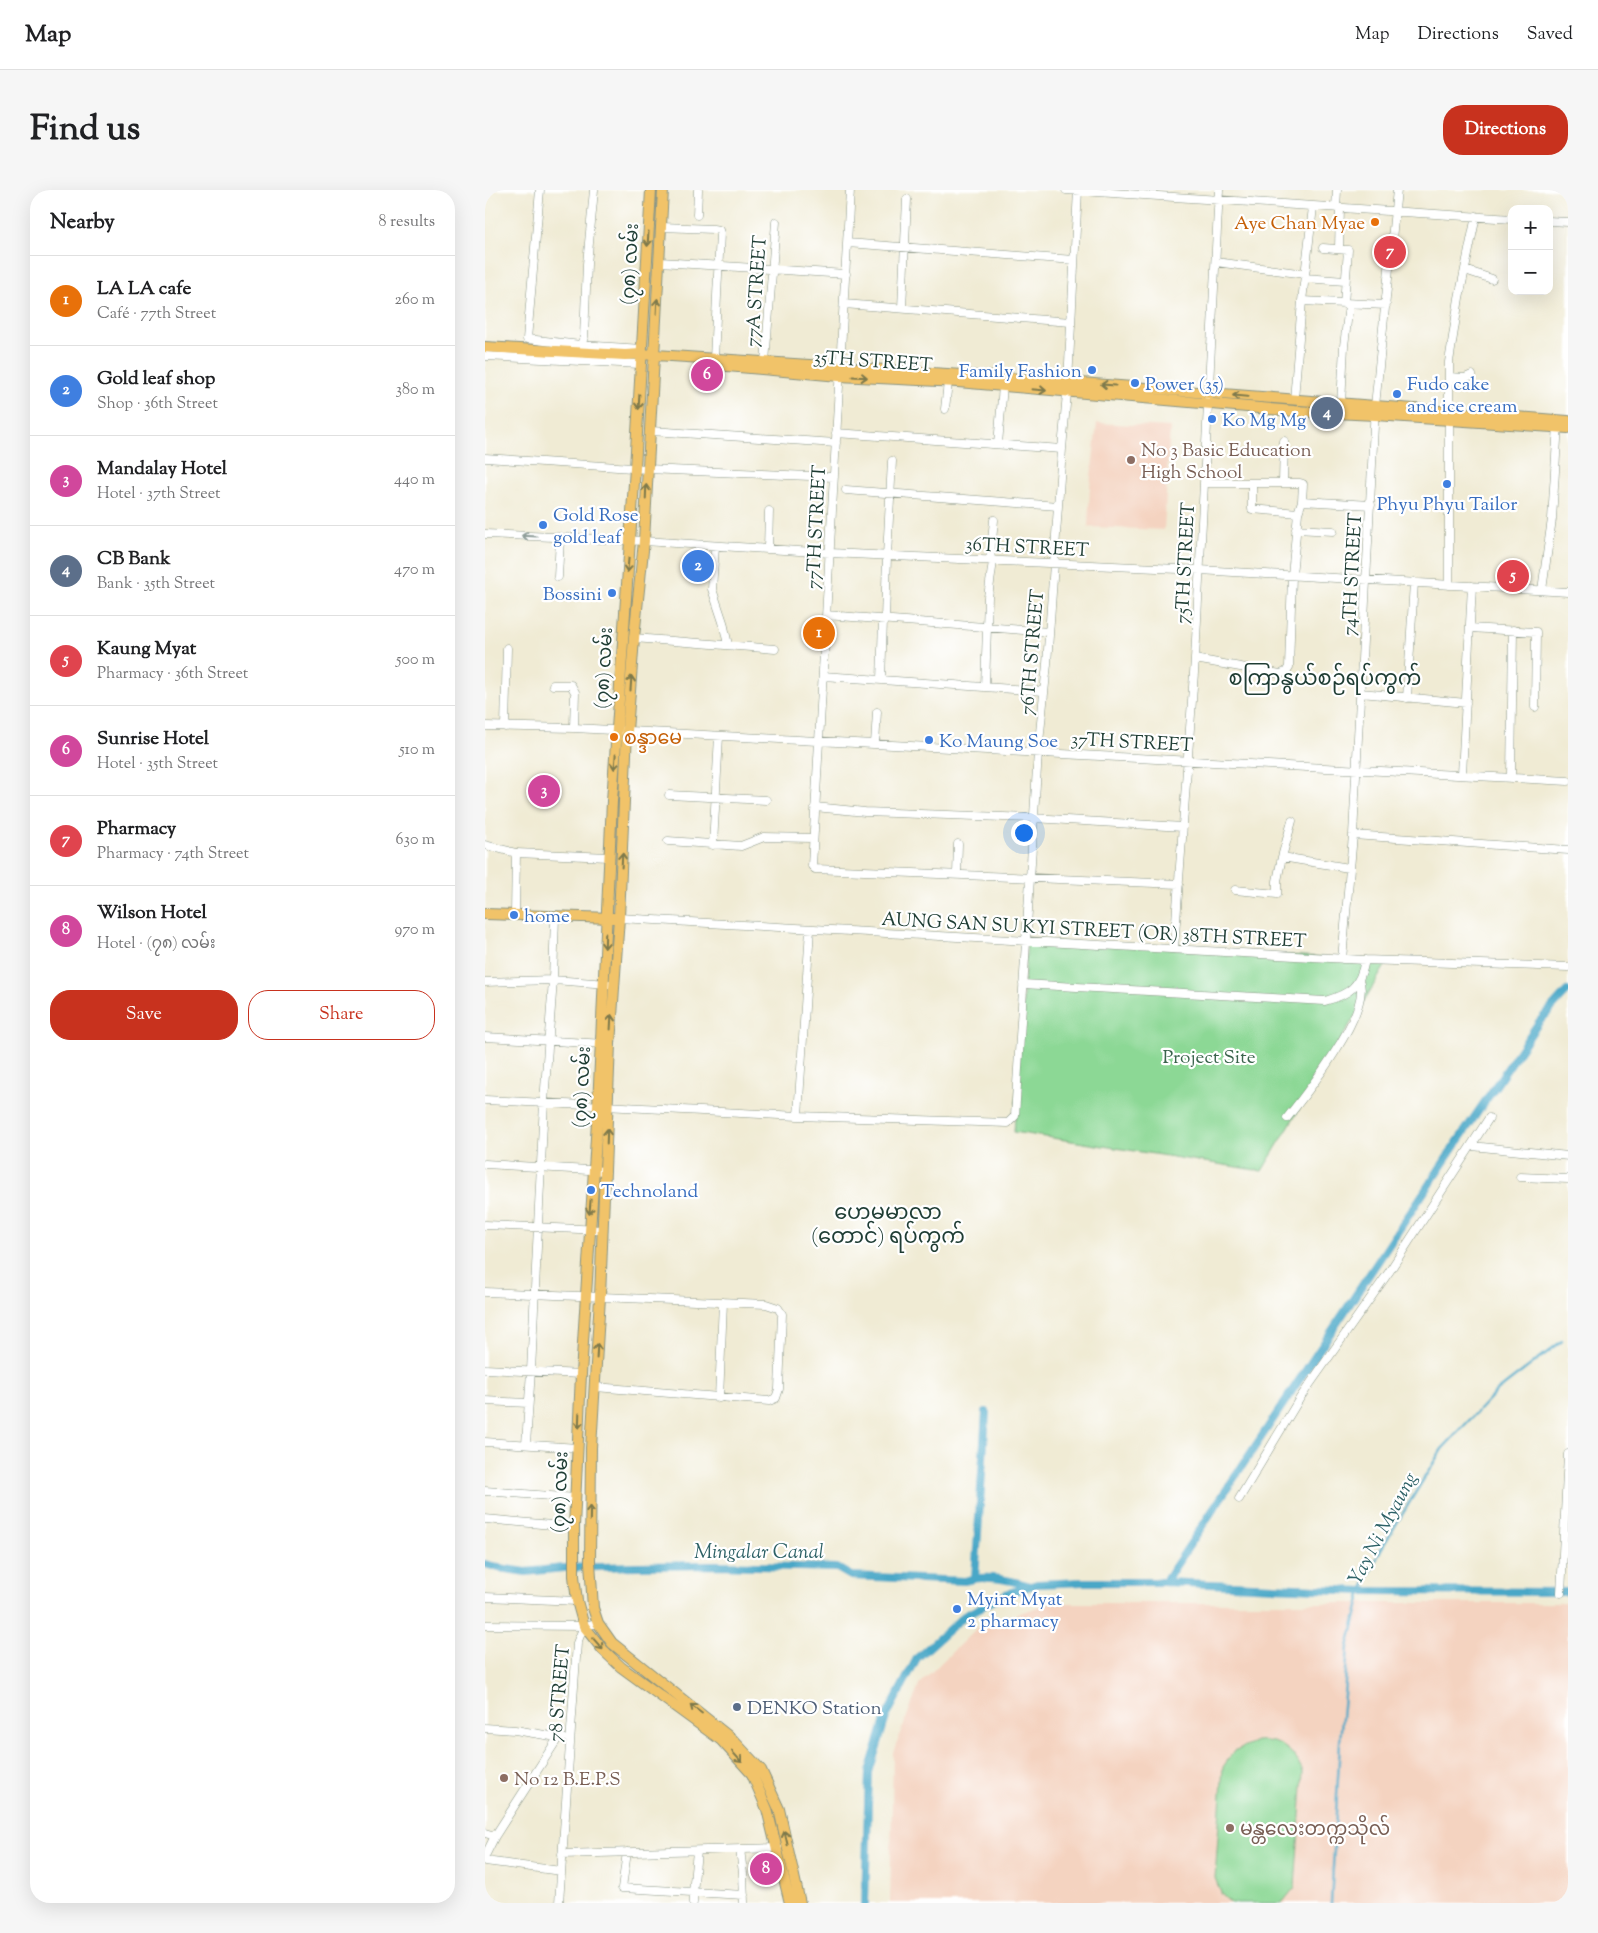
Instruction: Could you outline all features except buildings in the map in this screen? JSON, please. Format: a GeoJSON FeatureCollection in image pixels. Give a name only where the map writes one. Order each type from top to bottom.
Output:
{"type":"FeatureCollection","features":[{"type":"Feature","properties":{"kind":"main road","name":"(၇၈) လမ်း"},"geometry":{"type":"LineString","coordinates":[[651,190],[635,468],[624,610],[619,918],[609,984],[605,1044],[603,1106],[606,1170],[591,1448],[590,1576],[593,1608],[598,1623],[612,1643],[726,1733],[761,1770],[779,1809],[800,1903]]}},
{"type":"Feature","properties":{"kind":"main road","name":"(၇၈) လမ်း"},"geometry":{"type":"LineString","coordinates":[[609,984],[606,918],[609,856],[644,541],[663,190]]}},
{"type":"Feature","properties":{"kind":"main road","name":"35TH STREET"},"geometry":{"type":"LineString","coordinates":[[485,347],[625,355],[1563,424]]}},
{"type":"Feature","properties":{"kind":"main road","name":"35TH STREET"},"geometry":{"type":"LineString","coordinates":[[655,358],[765,362],[840,372],[948,382],[1003,386],[1068,387]]}},
{"type":"Feature","properties":{"kind":"main road","name":"35TH STREET"},"geometry":{"type":"LineString","coordinates":[[1273,404],[1295,400],[1341,404],[1375,410]]}},
{"type":"Feature","properties":{"kind":"main road"},"geometry":{"type":"LineString","coordinates":[[485,914],[619,918]]}},
{"type":"Feature","properties":{"kind":"main road","name":"(၇၈) လမ်း"},"geometry":{"type":"LineString","coordinates":[[603,1106],[593,1170],[585,1296],[574,1563],[577,1601],[585,1626],[603,1650],[621,1667],[721,1740],[752,1774],[767,1809],[790,1903]]}},
{"type":"Feature","properties":{"kind":"street"},"geometry":{"type":"LineString","coordinates":[[540,190],[527,339],[581,345],[641,357]]}},
{"type":"Feature","properties":{"kind":"street"},"geometry":{"type":"LineString","coordinates":[[581,345],[584,338],[587,264],[594,190]]}},
{"type":"Feature","properties":{"kind":"street"},"geometry":{"type":"LineString","coordinates":[[697,215],[698,190]]}},
{"type":"Feature","properties":{"kind":"street","name":"77TH STREET"},"geometry":{"type":"LineString","coordinates":[[850,190],[812,838],[812,866],[815,869],[957,874]]}},
{"type":"Feature","properties":{"kind":"street"},"geometry":{"type":"LineString","coordinates":[[1066,190],[1508,219]]}},
{"type":"Feature","properties":{"kind":"street","name":"76TH STREET"},"geometry":{"type":"LineString","coordinates":[[798,1116],[1008,1123],[1015,1116],[1037,752],[1055,564],[1068,387],[1078,190]]}},
{"type":"Feature","properties":{"kind":"street","name":"75TH STREET"},"geometry":{"type":"LineString","coordinates":[[1174,948],[1195,659],[1219,190]]}},
{"type":"Feature","properties":{"kind":"street"},"geometry":{"type":"LineString","coordinates":[[1337,190],[1339,249]]}},
{"type":"Feature","properties":{"kind":"street","name":"74TH STREET"},"geometry":{"type":"LineString","coordinates":[[1342,959],[1353,835],[1375,410],[1397,190]]}},
{"type":"Feature","properties":{"kind":"street"},"geometry":{"type":"LineString","coordinates":[[901,308],[907,199]]}},
{"type":"Feature","properties":{"kind":"street"},"geometry":{"type":"LineString","coordinates":[[1295,400],[1302,301],[1313,207]]}},
{"type":"Feature","properties":{"kind":"street"},"geometry":{"type":"LineString","coordinates":[[1449,585],[1449,377],[1452,339],[1476,216]]}},
{"type":"Feature","properties":{"kind":"street"},"geometry":{"type":"LineString","coordinates":[[1553,221],[1568,222]]}},
{"type":"Feature","properties":{"kind":"street","name":"77A STREET"},"geometry":{"type":"LineString","coordinates":[[765,362],[776,222]]}},
{"type":"Feature","properties":{"kind":"street"},"geometry":{"type":"LineString","coordinates":[[662,227],[719,230],[714,359]]}},
{"type":"Feature","properties":{"kind":"street"},"geometry":{"type":"LineString","coordinates":[[847,243],[1074,260]]}},
{"type":"Feature","properties":{"kind":"street"},"geometry":{"type":"LineString","coordinates":[[1323,248],[1348,250],[1349,254],[1345,281],[1346,304],[1341,404]]}},
{"type":"Feature","properties":{"kind":"street"},"geometry":{"type":"LineString","coordinates":[[660,262],[845,274]]}},
{"type":"Feature","properties":{"kind":"street"},"geometry":{"type":"LineString","coordinates":[[1216,262],[1345,281]]}},
{"type":"Feature","properties":{"kind":"street"},"geometry":{"type":"LineString","coordinates":[[1465,270],[1492,279]]}},
{"type":"Feature","properties":{"kind":"street"},"geometry":{"type":"LineString","coordinates":[[1302,301],[1386,306]]}},
{"type":"Feature","properties":{"kind":"street"},"geometry":{"type":"LineString","coordinates":[[844,304],[1071,322]]}},
{"type":"Feature","properties":{"kind":"street"},"geometry":{"type":"LineString","coordinates":[[485,356],[641,357]]}},
{"type":"Feature","properties":{"kind":"street"},"geometry":{"type":"LineString","coordinates":[[1449,377],[1465,378],[1472,376]]}},
{"type":"Feature","properties":{"kind":"street"},"geometry":{"type":"LineString","coordinates":[[945,409],[948,382]]}},
{"type":"Feature","properties":{"kind":"street"},"geometry":{"type":"LineString","coordinates":[[998,444],[1003,386]]}},
{"type":"Feature","properties":{"kind":"street"},"geometry":{"type":"LineString","coordinates":[[1542,590],[1563,424]]}},
{"type":"Feature","properties":{"kind":"street"},"geometry":{"type":"LineString","coordinates":[[651,431],[836,443]]}},
{"type":"Feature","properties":{"kind":"street"},"geometry":{"type":"LineString","coordinates":[[837,433],[1062,449]]}},
{"type":"Feature","properties":{"kind":"street"},"geometry":{"type":"LineString","coordinates":[[1283,483],[1284,442]]}},
{"type":"Feature","properties":{"kind":"street"},"geometry":{"type":"LineString","coordinates":[[485,458],[647,469],[834,477]]}},
{"type":"Feature","properties":{"kind":"street"},"geometry":{"type":"LineString","coordinates":[[881,680],[892,461]]}},
{"type":"Feature","properties":{"kind":"street"},"geometry":{"type":"LineString","coordinates":[[1195,659],[1280,674],[1286,672],[1289,667],[1292,575],[1296,529],[1302,501],[1303,484],[1205,483]]}},
{"type":"Feature","properties":{"kind":"street"},"geometry":{"type":"LineString","coordinates":[[1252,483],[1252,509],[1298,513]]}},
{"type":"Feature","properties":{"kind":"street"},"geometry":{"type":"LineString","coordinates":[[846,490],[1058,506]]}},
{"type":"Feature","properties":{"kind":"street"},"geometry":{"type":"LineString","coordinates":[[1302,501],[1371,504]]}},
{"type":"Feature","properties":{"kind":"street"},"geometry":{"type":"LineString","coordinates":[[768,549],[769,512]]}},
{"type":"Feature","properties":{"kind":"street"},"geometry":{"type":"LineString","coordinates":[[985,687],[988,597],[994,520]]}},
{"type":"Feature","properties":{"kind":"street"},"geometry":{"type":"LineString","coordinates":[[1296,529],[1333,531]]}},
{"type":"Feature","properties":{"kind":"street","name":"36TH STREET"},"geometry":{"type":"LineString","coordinates":[[485,534],[644,541],[887,556],[1200,570],[1568,592]]}},
{"type":"Feature","properties":{"kind":"street"},"geometry":{"type":"LineString","coordinates":[[558,577],[560,538]]}},
{"type":"Feature","properties":{"kind":"street"},"geometry":{"type":"LineString","coordinates":[[715,546],[712,589],[723,622],[727,645]]}},
{"type":"Feature","properties":{"kind":"street"},"geometry":{"type":"LineString","coordinates":[[1407,698],[1414,582]]}},
{"type":"Feature","properties":{"kind":"street"},"geometry":{"type":"LineString","coordinates":[[1462,774],[1472,586]]}},
{"type":"Feature","properties":{"kind":"street"},"geometry":{"type":"LineString","coordinates":[[826,615],[1049,632]]}},
{"type":"Feature","properties":{"kind":"street"},"geometry":{"type":"LineString","coordinates":[[1470,628],[1535,631],[1537,634],[1535,707]]}},
{"type":"Feature","properties":{"kind":"street"},"geometry":{"type":"LineString","coordinates":[[1511,777],[1513,630]]}},
{"type":"Feature","properties":{"kind":"street"},"geometry":{"type":"LineString","coordinates":[[634,638],[775,649]]}},
{"type":"Feature","properties":{"kind":"street"},"geometry":{"type":"LineString","coordinates":[[505,727],[507,648]]}},
{"type":"Feature","properties":{"kind":"street"},"geometry":{"type":"LineString","coordinates":[[823,676],[1044,691]]}},
{"type":"Feature","properties":{"kind":"street"},"geometry":{"type":"LineString","coordinates":[[553,685],[571,685],[575,692],[574,728]]}},
{"type":"Feature","properties":{"kind":"street"},"geometry":{"type":"LineString","coordinates":[[1361,693],[1466,703]]}},
{"type":"Feature","properties":{"kind":"street"},"geometry":{"type":"LineString","coordinates":[[875,744],[877,712]]}},
{"type":"Feature","properties":{"kind":"street","name":"37TH STREET"},"geometry":{"type":"LineString","coordinates":[[485,726],[574,728],[1568,781]]}},
{"type":"Feature","properties":{"kind":"street"},"geometry":{"type":"LineString","coordinates":[[713,845],[719,736]]}},
{"type":"Feature","properties":{"kind":"street"},"geometry":{"type":"LineString","coordinates":[[669,795],[766,800]]}},
{"type":"Feature","properties":{"kind":"street"},"geometry":{"type":"LineString","coordinates":[[815,807],[865,812],[1033,818],[1183,827]]}},
{"type":"Feature","properties":{"kind":"street"},"geometry":{"type":"LineString","coordinates":[[1235,890],[1277,894],[1277,881],[1292,821]]}},
{"type":"Feature","properties":{"kind":"street"},"geometry":{"type":"LineString","coordinates":[[1353,835],[1568,850]]}},
{"type":"Feature","properties":{"kind":"street"},"geometry":{"type":"LineString","coordinates":[[668,841],[741,846],[771,837],[812,838]]}},
{"type":"Feature","properties":{"kind":"street"},"geometry":{"type":"LineString","coordinates":[[958,844],[957,874],[1179,884]]}},
{"type":"Feature","properties":{"kind":"street"},"geometry":{"type":"LineString","coordinates":[[485,845],[516,853],[609,856]]}},
{"type":"Feature","properties":{"kind":"street"},"geometry":{"type":"LineString","coordinates":[[515,915],[516,853]]}},
{"type":"Feature","properties":{"kind":"street"},"geometry":{"type":"LineString","coordinates":[[1282,857],[1349,868]]}},
{"type":"Feature","properties":{"kind":"street"},"geometry":{"type":"LineString","coordinates":[[526,1444],[539,1226],[543,1102],[553,980],[555,916]]}},
{"type":"Feature","properties":{"kind":"street","name":"AUNG SAN SU KYI STREET (OR) 38TH STREET"},"geometry":{"type":"LineString","coordinates":[[619,918],[1342,959],[1568,967]]}},
{"type":"Feature","properties":{"kind":"street"},"geometry":{"type":"LineString","coordinates":[[485,1100],[798,1116],[810,929]]}},
{"type":"Feature","properties":{"kind":"street"},"geometry":{"type":"LineString","coordinates":[[1023,984],[1325,1001],[1339,997],[1353,988],[1359,980],[1365,960]]}},
{"type":"Feature","properties":{"kind":"street"},"geometry":{"type":"LineString","coordinates":[[485,982],[553,980],[609,984]]}},
{"type":"Feature","properties":{"kind":"street"},"geometry":{"type":"LineString","coordinates":[[1287,1118],[1322,1073],[1347,1032],[1358,1005],[1362,986],[1359,980]]}},
{"type":"Feature","properties":{"kind":"street"},"geometry":{"type":"LineString","coordinates":[[485,1037],[605,1044]]}},
{"type":"Feature","properties":{"kind":"street"},"geometry":{"type":"LineString","coordinates":[[1239,1499],[1300,1398],[1351,1328],[1489,1118]]}},
{"type":"Feature","properties":{"kind":"street"},"geometry":{"type":"LineString","coordinates":[[1472,1146],[1568,1156]]}},
{"type":"Feature","properties":{"kind":"street"},"geometry":{"type":"LineString","coordinates":[[485,1164],[606,1170]]}},
{"type":"Feature","properties":{"kind":"street"},"geometry":{"type":"LineString","coordinates":[[1520,1177],[1568,1179]]}},
{"type":"Feature","properties":{"kind":"street"},"geometry":{"type":"LineString","coordinates":[[485,1224],[603,1230]]}},
{"type":"Feature","properties":{"kind":"street"},"geometry":{"type":"LineString","coordinates":[[485,1292],[766,1304],[778,1308],[782,1314],[779,1389],[776,1398],[769,1402],[595,1388]]}},
{"type":"Feature","properties":{"kind":"street"},"geometry":{"type":"LineString","coordinates":[[719,1398],[723,1302]]}},
{"type":"Feature","properties":{"kind":"street"},"geometry":{"type":"LineString","coordinates":[[485,1369],[581,1374]]}},
{"type":"Feature","properties":{"kind":"street"},"geometry":{"type":"LineString","coordinates":[[485,1401],[528,1403]]}},
{"type":"Feature","properties":{"kind":"street"},"geometry":{"type":"LineString","coordinates":[[485,1442],[578,1448]]}},
{"type":"Feature","properties":{"kind":"street"},"geometry":{"type":"LineString","coordinates":[[1561,1591],[1568,1454]]}},
{"type":"Feature","properties":{"kind":"street"},"geometry":{"type":"LineString","coordinates":[[485,1491],[576,1498]]}},
{"type":"Feature","properties":{"kind":"street"},"geometry":{"type":"LineString","coordinates":[[485,1519],[575,1527]]}},
{"type":"Feature","properties":{"kind":"street"},"geometry":{"type":"LineString","coordinates":[[485,1597],[577,1601]]}},
{"type":"Feature","properties":{"kind":"street"},"geometry":{"type":"LineString","coordinates":[[485,1625],[585,1626],[598,1623]]}},
{"type":"Feature","properties":{"kind":"street","name":"78 STREET"},"geometry":{"type":"LineString","coordinates":[[559,1903],[577,1643],[585,1626]]}},
{"type":"Feature","properties":{"kind":"street"},"geometry":{"type":"LineString","coordinates":[[485,1728],[515,1730],[558,1738],[570,1738]]}},
{"type":"Feature","properties":{"kind":"street"},"geometry":{"type":"LineString","coordinates":[[485,1856],[495,1836],[558,1738]]}},
{"type":"Feature","properties":{"kind":"street"},"geometry":{"type":"LineString","coordinates":[[485,1832],[495,1836]]}},
{"type":"Feature","properties":{"kind":"street"},"geometry":{"type":"LineString","coordinates":[[562,1854],[778,1848]]}},
{"type":"Feature","properties":{"kind":"street"},"geometry":{"type":"LineString","coordinates":[[627,1852],[622,1888],[744,1899],[740,1849]]}},
{"type":"Feature","properties":{"kind":"street"},"geometry":{"type":"LineString","coordinates":[[693,1903],[697,1851]]}},
{"type":"Feature","properties":{"kind":"street"},"geometry":{"type":"LineString","coordinates":[[485,1861],[561,1871]]}},
{"type":"Feature","properties":{"kind":"shaded area","name":"No 3 Basic Education High School"},"geometry":{"type":"Polygon","coordinates":[[[1097,423],[1170,427],[1164,530],[1088,527],[1090,486],[1097,423]]]}},
{"type":"Feature","properties":{"kind":"shaded area","name":"မန္တလေးတက္ကသိုလ်"},"geometry":{"type":"Polygon","coordinates":[[[1050,1603],[1568,1603],[1568,1903],[890,1903],[893,1752],[920,1683],[978,1627],[1050,1603]]]}},
{"type":"Feature","properties":{"kind":"green space","name":"Project Site"},"geometry":{"type":"Polygon","coordinates":[[[1027,940],[1388,961],[1262,1171],[1014,1132],[1027,940]]]}},
{"type":"Feature","properties":{"kind":"green space"},"geometry":{"type":"Polygon","coordinates":[[[1256,1741],[1279,1744],[1291,1752],[1303,1772],[1295,1887],[1282,1903],[1231,1903],[1222,1895],[1215,1878],[1223,1767],[1234,1751],[1256,1741]]]}},
{"type":"Feature","properties":{"kind":"waterway"},"geometry":{"type":"LineString","coordinates":[[1165,1582],[1539,1022],[1567,991]]}},
{"type":"Feature","properties":{"kind":"waterway","name":"Yay Ni Myaung"},"geometry":{"type":"LineString","coordinates":[[1331,1903],[1340,1742],[1348,1647],[1362,1591],[1381,1549],[1442,1449],[1497,1391],[1562,1341]]}},
{"type":"Feature","properties":{"kind":"waterway"},"geometry":{"type":"LineString","coordinates":[[975,1578],[986,1412]]}},
{"type":"Feature","properties":{"kind":"waterway","name":"Mingalar Canal"},"geometry":{"type":"LineString","coordinates":[[485,1564],[526,1572],[563,1568],[637,1566],[716,1565],[837,1568],[851,1576],[965,1581],[990,1578],[1030,1586]]}},
{"type":"Feature","properties":{"kind":"waterway"},"geometry":{"type":"LineString","coordinates":[[865,1903],[869,1772],[886,1717],[917,1658],[964,1616],[1006,1594],[1037,1584],[1083,1582],[1165,1582],[1362,1591],[1568,1592]]}},
{"type":"Feature","properties":{"kind":"place","name":"Aye Chan Myae"},"geometry":{"type":"Point","coordinates":[1375,222]}},
{"type":"Feature","properties":{"kind":"place","name":"Pharmacy"},"geometry":{"type":"Point","coordinates":[1390,252]}},
{"type":"Feature","properties":{"kind":"place","name":"Family Fashion"},"geometry":{"type":"Point","coordinates":[1092,370]}},
{"type":"Feature","properties":{"kind":"place","name":"Sunrise Hotel"},"geometry":{"type":"Point","coordinates":[707,375]}},
{"type":"Feature","properties":{"kind":"place","name":"Power (35)"},"geometry":{"type":"Point","coordinates":[1135,383]}},
{"type":"Feature","properties":{"kind":"place","name":"Fudo cake and ice cream"},"geometry":{"type":"Point","coordinates":[1397,394]}},
{"type":"Feature","properties":{"kind":"place","name":"CB Bank"},"geometry":{"type":"Point","coordinates":[1327,413]}},
{"type":"Feature","properties":{"kind":"place","name":"Ko Mg Mg"},"geometry":{"type":"Point","coordinates":[1212,419]}},
{"type":"Feature","properties":{"kind":"place","name":"No 3 Basic Education High School"},"geometry":{"type":"Point","coordinates":[1131,460]}},
{"type":"Feature","properties":{"kind":"place","name":"Phyu Phyu Tailor"},"geometry":{"type":"Point","coordinates":[1447,484]}},
{"type":"Feature","properties":{"kind":"place","name":"Gold Rose gold leaf"},"geometry":{"type":"Point","coordinates":[543,525]}},
{"type":"Feature","properties":{"kind":"place","name":"Gold leaf shop"},"geometry":{"type":"Point","coordinates":[698,566]}},
{"type":"Feature","properties":{"kind":"place","name":"Kaung Myat"},"geometry":{"type":"Point","coordinates":[1513,576]}},
{"type":"Feature","properties":{"kind":"place","name":"Bossini"},"geometry":{"type":"Point","coordinates":[612,593]}},
{"type":"Feature","properties":{"kind":"place","name":"LA LA cafe"},"geometry":{"type":"Point","coordinates":[819,633]}},
{"type":"Feature","properties":{"kind":"place","name":"စန္ဒာမေ"},"geometry":{"type":"Point","coordinates":[614,737]}},
{"type":"Feature","properties":{"kind":"place","name":"Ko Maung Soe"},"geometry":{"type":"Point","coordinates":[929,740]}},
{"type":"Feature","properties":{"kind":"place","name":"Mandalay Hotel"},"geometry":{"type":"Point","coordinates":[544,791]}},
{"type":"Feature","properties":{"kind":"place","name":"home"},"geometry":{"type":"Point","coordinates":[514,915]}},
{"type":"Feature","properties":{"kind":"place","name":"Technoland"},"geometry":{"type":"Point","coordinates":[591,1190]}},
{"type":"Feature","properties":{"kind":"place","name":"Myint Myat 2 pharmacy"},"geometry":{"type":"Point","coordinates":[957,1609]}},
{"type":"Feature","properties":{"kind":"place","name":"DENKO Station"},"geometry":{"type":"Point","coordinates":[737,1707]}},
{"type":"Feature","properties":{"kind":"place","name":"No 12 B.E.P.S"},"geometry":{"type":"Point","coordinates":[504,1778]}},
{"type":"Feature","properties":{"kind":"place","name":"မန္တလေးတက္ကသိုလ်"},"geometry":{"type":"Point","coordinates":[1230,1828]}},
{"type":"Feature","properties":{"kind":"place","name":"Wilson Hotel"},"geometry":{"type":"Point","coordinates":[766,1869]}},
{"type":"Feature","properties":{"kind":"district","name":"စကြာနွယ်စဉ်ရပ်ကွက်"},"geometry":{"type":"Point","coordinates":[1325,678]}},
{"type":"Feature","properties":{"kind":"district","name":"ဟေမမာလာ (တောင်) ရပ်ကွက်"},"geometry":{"type":"Point","coordinates":[888,1224]}}]}
